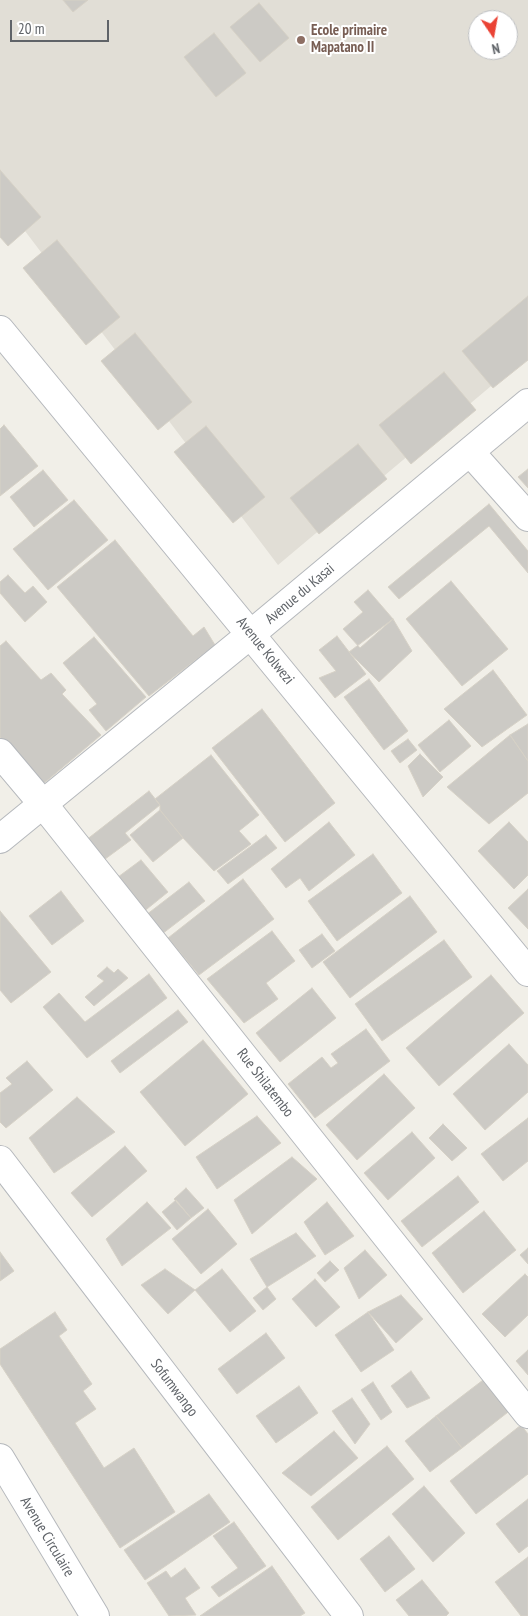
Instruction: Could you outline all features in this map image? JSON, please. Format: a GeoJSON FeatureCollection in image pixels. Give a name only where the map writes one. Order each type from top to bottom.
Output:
{"type":"FeatureCollection","features":[{"type":"Feature","properties":{"kind":"street","name":"Avenue Kolwezi"},"geometry":{"type":"LineString","coordinates":[[0,330],[528,972]]}},
{"type":"Feature","properties":{"kind":"street","name":"Avenue du Kasai"},"geometry":{"type":"LineString","coordinates":[[0,839],[251,634],[528,403]]}},
{"type":"Feature","properties":{"kind":"street"},"geometry":{"type":"LineString","coordinates":[[470,452],[528,517]]}},
{"type":"Feature","properties":{"kind":"street","name":"Rue Shilatembo"},"geometry":{"type":"LineString","coordinates":[[0,753],[43,804],[528,1414]]}},
{"type":"Feature","properties":{"kind":"street","name":"Sofumwango"},"geometry":{"type":"LineString","coordinates":[[0,1160],[348,1616]]}},
{"type":"Feature","properties":{"kind":"street","name":"Avenue Circulaire"},"geometry":{"type":"LineString","coordinates":[[0,1458],[95,1616]]}},
{"type":"Feature","properties":{"kind":"shaded area"},"geometry":{"type":"Polygon","coordinates":[[[0,0],[528,0],[528,355],[278,565],[0,198],[0,0]]]}},
{"type":"Feature","properties":{"kind":"building"},"geometry":{"type":"Polygon","coordinates":[[[63,0],[88,0],[73,12],[63,0]]]}},
{"type":"Feature","properties":{"kind":"building"},"geometry":{"type":"Polygon","coordinates":[[[259,3],[289,38],[260,62],[230,27],[259,3]]]}},
{"type":"Feature","properties":{"kind":"building"},"geometry":{"type":"Polygon","coordinates":[[[214,33],[246,73],[216,97],[184,57],[214,33]]]}},
{"type":"Feature","properties":{"kind":"building"},"geometry":{"type":"Polygon","coordinates":[[[0,170],[41,217],[8,246],[0,237],[0,170]]]}},
{"type":"Feature","properties":{"kind":"building"},"geometry":{"type":"Polygon","coordinates":[[[57,240],[120,317],[86,345],[23,268],[57,240]]]}},
{"type":"Feature","properties":{"kind":"building"},"geometry":{"type":"Polygon","coordinates":[[[528,296],[528,360],[493,388],[462,351],[528,296]]]}},
{"type":"Feature","properties":{"kind":"building"},"geometry":{"type":"Polygon","coordinates":[[[135,333],[192,402],[158,430],[101,361],[135,333]]]}},
{"type":"Feature","properties":{"kind":"building"},"geometry":{"type":"Polygon","coordinates":[[[444,372],[476,410],[411,464],[379,425],[444,372]]]}},
{"type":"Feature","properties":{"kind":"building"},"geometry":{"type":"Polygon","coordinates":[[[4,425],[38,466],[0,496],[0,429],[4,425]]]}},
{"type":"Feature","properties":{"kind":"building"},"geometry":{"type":"Polygon","coordinates":[[[206,426],[265,497],[233,523],[174,452],[206,426]]]}},
{"type":"Feature","properties":{"kind":"building"},"geometry":{"type":"Polygon","coordinates":[[[358,444],[387,479],[319,534],[290,498],[358,444]]]}},
{"type":"Feature","properties":{"kind":"building"},"geometry":{"type":"Polygon","coordinates":[[[528,469],[528,488],[518,477],[528,469]]]}},
{"type":"Feature","properties":{"kind":"building"},"geometry":{"type":"Polygon","coordinates":[[[43,470],[68,500],[34,527],[10,497],[43,470]]]}},
{"type":"Feature","properties":{"kind":"building"},"geometry":{"type":"Polygon","coordinates":[[[74,500],[108,540],[48,590],[13,549],[74,500]]]}},
{"type":"Feature","properties":{"kind":"building"},"geometry":{"type":"Polygon","coordinates":[[[489,504],[528,551],[528,573],[489,526],[399,599],[388,587],[489,504]]]}},
{"type":"Feature","properties":{"kind":"building"},"geometry":{"type":"Polygon","coordinates":[[[115,540],[193,636],[204,627],[215,645],[149,696],[57,587],[115,540]]]}},
{"type":"Feature","properties":{"kind":"building"},"geometry":{"type":"Polygon","coordinates":[[[8,575],[25,593],[33,586],[47,602],[25,622],[0,593],[0,582],[8,575]]]}},
{"type":"Feature","properties":{"kind":"building"},"geometry":{"type":"Polygon","coordinates":[[[451,581],[508,649],[462,686],[406,619],[451,581]]]}},
{"type":"Feature","properties":{"kind":"building"},"geometry":{"type":"Polygon","coordinates":[[[368,590],[393,619],[360,648],[343,629],[363,612],[354,602],[368,590]]]}},
{"type":"Feature","properties":{"kind":"building"},"geometry":{"type":"Polygon","coordinates":[[[393,619],[412,651],[379,682],[349,652],[393,619]]]}},
{"type":"Feature","properties":{"kind":"building"},"geometry":{"type":"Polygon","coordinates":[[[337,636],[366,674],[335,698],[319,678],[336,671],[319,650],[337,636]]]}},
{"type":"Feature","properties":{"kind":"building"},"geometry":{"type":"Polygon","coordinates":[[[94,637],[146,697],[106,731],[89,710],[97,704],[63,663],[94,637]]]}},
{"type":"Feature","properties":{"kind":"building"},"geometry":{"type":"Polygon","coordinates":[[[6,641],[41,680],[51,673],[66,690],[62,694],[101,735],[43,784],[0,737],[0,646],[6,641]]]}},
{"type":"Feature","properties":{"kind":"building"},"geometry":{"type":"Polygon","coordinates":[[[493,670],[527,715],[482,747],[444,709],[493,670]]]}},
{"type":"Feature","properties":{"kind":"building"},"geometry":{"type":"Polygon","coordinates":[[[369,679],[408,731],[384,750],[344,697],[369,679]]]}},
{"type":"Feature","properties":{"kind":"building"},"geometry":{"type":"Polygon","coordinates":[[[262,709],[335,803],[285,842],[212,748],[262,709]]]}},
{"type":"Feature","properties":{"kind":"building"},"geometry":{"type":"Polygon","coordinates":[[[449,720],[471,746],[440,772],[418,745],[449,720]]]}},
{"type":"Feature","properties":{"kind":"building"},"geometry":{"type":"Polygon","coordinates":[[[528,724],[528,761],[510,735],[528,724]]]}},
{"type":"Feature","properties":{"kind":"building"},"geometry":{"type":"Polygon","coordinates":[[[510,735],[528,761],[528,793],[489,824],[447,787],[510,735]]]}},
{"type":"Feature","properties":{"kind":"building"},"geometry":{"type":"Polygon","coordinates":[[[408,739],[417,750],[400,763],[391,751],[408,739]]]}},
{"type":"Feature","properties":{"kind":"building"},"geometry":{"type":"Polygon","coordinates":[[[420,754],[443,777],[423,797],[408,766],[420,754]]]}},
{"type":"Feature","properties":{"kind":"building"},"geometry":{"type":"Polygon","coordinates":[[[211,755],[259,815],[239,831],[251,844],[214,871],[160,810],[160,805],[155,799],[211,755]]]}},
{"type":"Feature","properties":{"kind":"building"},"geometry":{"type":"Polygon","coordinates":[[[149,791],[160,805],[125,833],[131,840],[97,865],[81,844],[149,791]]]}},
{"type":"Feature","properties":{"kind":"building"},"geometry":{"type":"Polygon","coordinates":[[[160,810],[183,838],[153,862],[130,835],[160,810]]]}},
{"type":"Feature","properties":{"kind":"building"},"geometry":{"type":"Polygon","coordinates":[[[329,822],[355,855],[309,891],[300,878],[286,888],[271,869],[329,822]]]}},
{"type":"Feature","properties":{"kind":"building"},"geometry":{"type":"Polygon","coordinates":[[[509,822],[528,842],[528,875],[514,889],[478,851],[509,822]]]}},
{"type":"Feature","properties":{"kind":"building"},"geometry":{"type":"Polygon","coordinates":[[[266,835],[277,848],[228,884],[217,871],[266,835]]]}},
{"type":"Feature","properties":{"kind":"building"},"geometry":{"type":"Polygon","coordinates":[[[373,854],[402,893],[337,941],[308,901],[373,854]]]}},
{"type":"Feature","properties":{"kind":"building"},"geometry":{"type":"Polygon","coordinates":[[[141,860],[168,892],[142,913],[114,880],[141,860]]]}},
{"type":"Feature","properties":{"kind":"building"},"geometry":{"type":"Polygon","coordinates":[[[243,879],[274,919],[199,975],[168,938],[243,879]]]}},
{"type":"Feature","properties":{"kind":"building"},"geometry":{"type":"Polygon","coordinates":[[[189,882],[205,901],[162,934],[146,915],[189,882]]]}},
{"type":"Feature","properties":{"kind":"building"},"geometry":{"type":"Polygon","coordinates":[[[528,889],[528,929],[508,908],[528,889]]]}},
{"type":"Feature","properties":{"kind":"building"},"geometry":{"type":"Polygon","coordinates":[[[61,891],[84,921],[52,945],[29,916],[61,891]]]}},
{"type":"Feature","properties":{"kind":"building"},"geometry":{"type":"Polygon","coordinates":[[[410,896],[437,932],[350,998],[323,962],[410,896]]]}},
{"type":"Feature","properties":{"kind":"building"},"geometry":{"type":"Polygon","coordinates":[[[0,911],[51,972],[11,1003],[0,990],[0,911]]]}},
{"type":"Feature","properties":{"kind":"building"},"geometry":{"type":"Polygon","coordinates":[[[272,931],[295,961],[266,983],[278,999],[244,1023],[207,979],[272,931]]]}},
{"type":"Feature","properties":{"kind":"building"},"geometry":{"type":"Polygon","coordinates":[[[322,934],[335,951],[312,968],[299,950],[322,934]]]}},
{"type":"Feature","properties":{"kind":"building"},"geometry":{"type":"Polygon","coordinates":[[[444,940],[472,977],[382,1041],[355,1004],[444,940]]]}},
{"type":"Feature","properties":{"kind":"building"},"geometry":{"type":"Polygon","coordinates":[[[107,967],[114,973],[118,969],[128,978],[94,1006],[85,997],[104,981],[97,976],[107,967]]]}},
{"type":"Feature","properties":{"kind":"building"},"geometry":{"type":"Polygon","coordinates":[[[149,974],[167,998],[87,1058],[43,1007],[59,993],[85,1022],[149,974]]]}},
{"type":"Feature","properties":{"kind":"building"},"geometry":{"type":"Polygon","coordinates":[[[491,975],[524,1013],[439,1086],[406,1048],[491,975]]]}},
{"type":"Feature","properties":{"kind":"building"},"geometry":{"type":"Polygon","coordinates":[[[312,988],[336,1018],[280,1062],[256,1033],[312,988]]]}},
{"type":"Feature","properties":{"kind":"building"},"geometry":{"type":"Polygon","coordinates":[[[178,1010],[188,1022],[120,1073],[111,1061],[178,1010]]]}},
{"type":"Feature","properties":{"kind":"building"},"geometry":{"type":"Polygon","coordinates":[[[366,1029],[390,1061],[315,1118],[288,1084],[322,1057],[331,1068],[338,1063],[331,1054],[366,1029]]]}},
{"type":"Feature","properties":{"kind":"building"},"geometry":{"type":"Polygon","coordinates":[[[203,1040],[248,1094],[185,1146],[140,1092],[203,1040]]]}},
{"type":"Feature","properties":{"kind":"building"},"geometry":{"type":"Polygon","coordinates":[[[509,1044],[528,1065],[528,1092],[485,1130],[453,1094],[509,1044]]]}},
{"type":"Feature","properties":{"kind":"building"},"geometry":{"type":"Polygon","coordinates":[[[27,1061],[53,1090],[6,1128],[0,1122],[0,1093],[12,1084],[6,1078],[27,1061]]]}},
{"type":"Feature","properties":{"kind":"building"},"geometry":{"type":"Polygon","coordinates":[[[384,1074],[415,1108],[357,1160],[326,1125],[384,1074]]]}},
{"type":"Feature","properties":{"kind":"building"},"geometry":{"type":"Polygon","coordinates":[[[77,1097],[115,1132],[54,1173],[29,1138],[77,1097]]]}},
{"type":"Feature","properties":{"kind":"building"},"geometry":{"type":"Polygon","coordinates":[[[257,1116],[281,1143],[217,1189],[196,1157],[257,1116]]]}},
{"type":"Feature","properties":{"kind":"building"},"geometry":{"type":"Polygon","coordinates":[[[528,1118],[528,1161],[503,1181],[481,1154],[528,1118]]]}},
{"type":"Feature","properties":{"kind":"building"},"geometry":{"type":"Polygon","coordinates":[[[443,1124],[467,1148],[452,1161],[429,1138],[443,1124]]]}},
{"type":"Feature","properties":{"kind":"building"},"geometry":{"type":"Polygon","coordinates":[[[412,1132],[435,1158],[388,1200],[364,1173],[412,1132]]]}},
{"type":"Feature","properties":{"kind":"building"},"geometry":{"type":"Polygon","coordinates":[[[125,1146],[147,1171],[92,1217],[71,1193],[125,1146]]]}},
{"type":"Feature","properties":{"kind":"building"},"geometry":{"type":"Polygon","coordinates":[[[292,1157],[317,1179],[252,1234],[234,1200],[292,1157]]]}},
{"type":"Feature","properties":{"kind":"building"},"geometry":{"type":"Polygon","coordinates":[[[458,1176],[479,1202],[422,1247],[401,1221],[458,1176]]]}},
{"type":"Feature","properties":{"kind":"building"},"geometry":{"type":"Polygon","coordinates":[[[186,1188],[204,1208],[191,1218],[174,1199],[186,1188]]]}},
{"type":"Feature","properties":{"kind":"building"},"geometry":{"type":"Polygon","coordinates":[[[176,1200],[191,1218],[177,1230],[162,1212],[176,1200]]]}},
{"type":"Feature","properties":{"kind":"building"},"geometry":{"type":"Polygon","coordinates":[[[147,1202],[171,1228],[122,1266],[106,1239],[147,1202]]]}},
{"type":"Feature","properties":{"kind":"building"},"geometry":{"type":"Polygon","coordinates":[[[327,1202],[354,1236],[325,1255],[304,1222],[327,1202]]]}},
{"type":"Feature","properties":{"kind":"building"},"geometry":{"type":"Polygon","coordinates":[[[208,1209],[237,1244],[201,1274],[172,1239],[208,1209]]]}},
{"type":"Feature","properties":{"kind":"building"},"geometry":{"type":"Polygon","coordinates":[[[484,1211],[516,1250],[463,1293],[432,1253],[484,1211]]]}},
{"type":"Feature","properties":{"kind":"building"},"geometry":{"type":"Polygon","coordinates":[[[296,1233],[316,1256],[267,1287],[250,1259],[296,1233]]]}},
{"type":"Feature","properties":{"kind":"building"},"geometry":{"type":"Polygon","coordinates":[[[528,1248],[528,1264],[520,1255],[528,1248]]]}},
{"type":"Feature","properties":{"kind":"building"},"geometry":{"type":"Polygon","coordinates":[[[365,1250],[387,1275],[359,1299],[344,1268],[365,1250]]]}},
{"type":"Feature","properties":{"kind":"building"},"geometry":{"type":"Polygon","coordinates":[[[0,1252],[14,1271],[0,1281],[0,1252]]]}},
{"type":"Feature","properties":{"kind":"building"},"geometry":{"type":"Polygon","coordinates":[[[330,1261],[339,1270],[325,1282],[317,1273],[330,1261]]]}},
{"type":"Feature","properties":{"kind":"building"},"geometry":{"type":"Polygon","coordinates":[[[165,1269],[195,1290],[168,1314],[141,1285],[165,1269]]]}},
{"type":"Feature","properties":{"kind":"building"},"geometry":{"type":"Polygon","coordinates":[[[222,1269],[256,1311],[230,1332],[195,1290],[222,1269]]]}},
{"type":"Feature","properties":{"kind":"building"},"geometry":{"type":"Polygon","coordinates":[[[525,1274],[528,1277],[528,1315],[505,1337],[482,1314],[525,1274]]]}},
{"type":"Feature","properties":{"kind":"building"},"geometry":{"type":"Polygon","coordinates":[[[315,1279],[340,1307],[316,1327],[292,1299],[315,1279]]]}},
{"type":"Feature","properties":{"kind":"building"},"geometry":{"type":"Polygon","coordinates":[[[267,1287],[276,1299],[263,1310],[253,1298],[267,1287]]]}},
{"type":"Feature","properties":{"kind":"building"},"geometry":{"type":"Polygon","coordinates":[[[401,1295],[423,1319],[396,1343],[368,1312],[401,1295]]]}},
{"type":"Feature","properties":{"kind":"building"},"geometry":{"type":"Polygon","coordinates":[[[55,1312],[67,1330],[59,1336],[92,1384],[83,1391],[96,1409],[75,1423],[104,1468],[134,1448],[175,1512],[120,1548],[0,1364],[0,1349],[55,1312]]]}},
{"type":"Feature","properties":{"kind":"building"},"geometry":{"type":"Polygon","coordinates":[[[368,1312],[394,1350],[361,1372],[335,1335],[368,1312]]]}},
{"type":"Feature","properties":{"kind":"building"},"geometry":{"type":"Polygon","coordinates":[[[266,1333],[285,1358],[237,1394],[218,1369],[266,1333]]]}},
{"type":"Feature","properties":{"kind":"building"},"geometry":{"type":"Polygon","coordinates":[[[528,1350],[528,1375],[516,1361],[528,1350]]]}},
{"type":"Feature","properties":{"kind":"building"},"geometry":{"type":"Polygon","coordinates":[[[411,1371],[430,1398],[407,1408],[391,1386],[411,1371]]]}},
{"type":"Feature","properties":{"kind":"building"},"geometry":{"type":"Polygon","coordinates":[[[487,1377],[512,1409],[462,1448],[436,1416],[487,1377]]]}},
{"type":"Feature","properties":{"kind":"building"},"geometry":{"type":"Polygon","coordinates":[[[373,1382],[392,1412],[381,1420],[361,1390],[373,1382]]]}},
{"type":"Feature","properties":{"kind":"building"},"geometry":{"type":"Polygon","coordinates":[[[299,1386],[318,1413],[276,1443],[256,1416],[299,1386]]]}},
{"type":"Feature","properties":{"kind":"building"},"geometry":{"type":"Polygon","coordinates":[[[352,1398],[370,1424],[355,1444],[332,1411],[352,1398]]]}},
{"type":"Feature","properties":{"kind":"building"},"geometry":{"type":"Polygon","coordinates":[[[436,1416],[462,1448],[430,1472],[405,1441],[436,1416]]]}},
{"type":"Feature","properties":{"kind":"building"},"geometry":{"type":"Polygon","coordinates":[[[521,1425],[528,1434],[528,1474],[476,1514],[450,1481],[521,1425]]]}},
{"type":"Feature","properties":{"kind":"building"},"geometry":{"type":"Polygon","coordinates":[[[334,1431],[358,1458],[311,1496],[282,1473],[334,1431]]]}},
{"type":"Feature","properties":{"kind":"building"},"geometry":{"type":"Polygon","coordinates":[[[387,1446],[414,1479],[338,1540],[311,1507],[387,1446]]]}},
{"type":"Feature","properties":{"kind":"building"},"geometry":{"type":"Polygon","coordinates":[[[424,1486],[465,1533],[433,1562],[392,1514],[424,1486]]]}},
{"type":"Feature","properties":{"kind":"building"},"geometry":{"type":"Polygon","coordinates":[[[209,1494],[230,1522],[145,1580],[124,1550],[209,1494]]]}},
{"type":"Feature","properties":{"kind":"building"},"geometry":{"type":"Polygon","coordinates":[[[528,1499],[528,1546],[519,1553],[496,1524],[528,1499]]]}},
{"type":"Feature","properties":{"kind":"building"},"geometry":{"type":"Polygon","coordinates":[[[234,1522],[266,1566],[219,1597],[211,1587],[238,1568],[213,1536],[234,1522]]]}},
{"type":"Feature","properties":{"kind":"building"},"geometry":{"type":"Polygon","coordinates":[[[389,1536],[415,1569],[385,1592],[360,1559],[389,1536]]]}},
{"type":"Feature","properties":{"kind":"building"},"geometry":{"type":"Polygon","coordinates":[[[528,1557],[528,1616],[521,1616],[495,1582],[528,1557]]]}},
{"type":"Feature","properties":{"kind":"building"},"geometry":{"type":"Polygon","coordinates":[[[272,1566],[305,1613],[300,1616],[200,1616],[272,1566]]]}},
{"type":"Feature","properties":{"kind":"building"},"geometry":{"type":"Polygon","coordinates":[[[185,1568],[200,1588],[185,1598],[196,1615],[169,1616],[147,1583],[166,1571],[171,1578],[185,1568]]]}},
{"type":"Feature","properties":{"kind":"building"},"geometry":{"type":"Polygon","coordinates":[[[422,1580],[449,1613],[446,1616],[409,1616],[396,1600],[422,1580]]]}},
{"type":"Feature","properties":{"kind":"place","name":"Ecole primaire Mapatano II"},"geometry":{"type":"Point","coordinates":[301,40]}}]}
